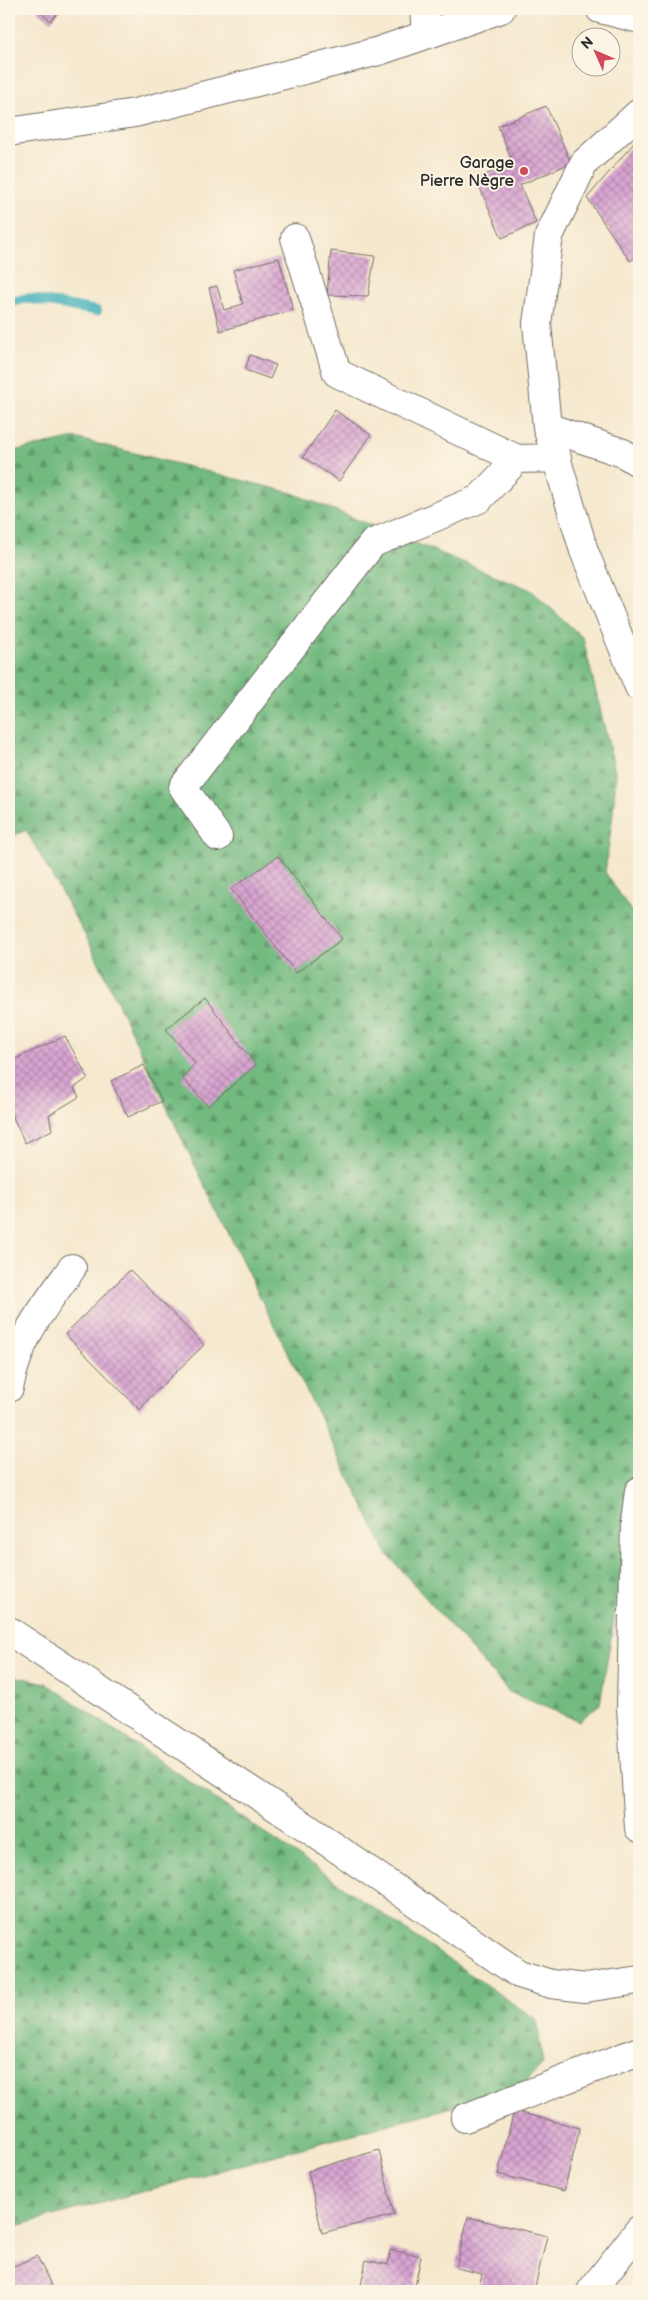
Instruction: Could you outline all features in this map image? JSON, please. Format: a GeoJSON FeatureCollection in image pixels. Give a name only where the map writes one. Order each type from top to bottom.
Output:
{"type":"FeatureCollection","features":[{"type":"Feature","properties":{"kind":"street"},"geometry":{"type":"LineString","coordinates":[[9,132],[135,114],[379,50],[425,21],[501,9]]}},
{"type":"Feature","properties":{"kind":"street"},"geometry":{"type":"LineString","coordinates":[[600,9],[639,19]]}},
{"type":"Feature","properties":{"kind":"street"},"geometry":{"type":"LineString","coordinates":[[639,113],[584,163],[549,236],[537,324],[547,427],[584,551],[639,687]]}},
{"type":"Feature","properties":{"kind":"street"},"geometry":{"type":"LineString","coordinates":[[295,238],[337,373],[516,459],[557,458]]}},
{"type":"Feature","properties":{"kind":"street"},"geometry":{"type":"LineString","coordinates":[[547,427],[623,453],[639,463]]}},
{"type":"Feature","properties":{"kind":"street"},"geometry":{"type":"LineString","coordinates":[[218,837],[183,787],[373,543],[479,498],[516,459]]}},
{"type":"Feature","properties":{"kind":"street"},"geometry":{"type":"LineString","coordinates":[[9,1388],[15,1360],[32,1323],[72,1268]]}},
{"type":"Feature","properties":{"kind":"street"},"geometry":{"type":"LineString","coordinates":[[639,1492],[635,1521],[631,1707],[639,1828]]}},
{"type":"Feature","properties":{"kind":"street"},"geometry":{"type":"LineString","coordinates":[[9,1630],[300,1823],[519,1974],[551,1984],[585,1988],[639,1980]]}},
{"type":"Feature","properties":{"kind":"street"},"geometry":{"type":"LineString","coordinates":[[465,2118],[639,2051]]}},
{"type":"Feature","properties":{"kind":"street"},"geometry":{"type":"LineString","coordinates":[[592,2291],[639,2230]]}},
{"type":"Feature","properties":{"kind":"green space"},"geometry":{"type":"Polygon","coordinates":[[[75,438],[292,493],[531,590],[583,638],[616,775],[605,872],[639,923],[639,1467],[600,1704],[579,1721],[509,1692],[387,1554],[180,1135],[90,944],[26,830],[9,838],[9,452],[75,438]]]}},
{"type":"Feature","properties":{"kind":"green space"},"geometry":{"type":"Polygon","coordinates":[[[9,1675],[46,1683],[537,2020],[543,2064],[518,2089],[9,2228],[9,1675]]]}},
{"type":"Feature","properties":{"kind":"building"},"geometry":{"type":"Polygon","coordinates":[[[36,9],[61,9],[51,21],[36,9]]]}},
{"type":"Feature","properties":{"kind":"building","name":"Garage Pierre Nègre"},"geometry":{"type":"Polygon","coordinates":[[[546,106],[571,163],[520,185],[536,223],[502,238],[476,179],[513,163],[498,126],[546,106]]]}},
{"type":"Feature","properties":{"kind":"building"},"geometry":{"type":"Polygon","coordinates":[[[639,137],[639,255],[630,261],[587,198],[639,137]]]}},
{"type":"Feature","properties":{"kind":"building"},"geometry":{"type":"Polygon","coordinates":[[[331,251],[375,256],[368,296],[327,295],[331,251]]]}},
{"type":"Feature","properties":{"kind":"building"},"geometry":{"type":"Polygon","coordinates":[[[279,258],[293,310],[220,331],[209,288],[217,286],[224,310],[243,304],[233,270],[279,258]]]}},
{"type":"Feature","properties":{"kind":"building"},"geometry":{"type":"Polygon","coordinates":[[[250,355],[276,365],[270,379],[245,370],[250,355]]]}},
{"type":"Feature","properties":{"kind":"building"},"geometry":{"type":"Polygon","coordinates":[[[335,410],[371,435],[339,481],[303,457],[335,410]]]}},
{"type":"Feature","properties":{"kind":"building"},"geometry":{"type":"Polygon","coordinates":[[[278,856],[342,939],[296,973],[231,889],[278,856]]]}},
{"type":"Feature","properties":{"kind":"building"},"geometry":{"type":"Polygon","coordinates":[[[205,998],[256,1065],[208,1106],[182,1078],[195,1063],[166,1029],[205,998]]]}},
{"type":"Feature","properties":{"kind":"building"},"geometry":{"type":"Polygon","coordinates":[[[65,1036],[88,1078],[74,1088],[79,1097],[49,1115],[52,1130],[25,1143],[9,1109],[9,1062],[65,1036]]]}},
{"type":"Feature","properties":{"kind":"building"},"geometry":{"type":"Polygon","coordinates":[[[144,1065],[162,1101],[128,1117],[111,1081],[144,1065]]]}},
{"type":"Feature","properties":{"kind":"building"},"geometry":{"type":"Polygon","coordinates":[[[130,1270],[204,1345],[149,1398],[140,1410],[65,1334],[130,1270]]]}},
{"type":"Feature","properties":{"kind":"building"},"geometry":{"type":"Polygon","coordinates":[[[514,2111],[580,2128],[564,2191],[498,2174],[514,2111]]]}},
{"type":"Feature","properties":{"kind":"building"},"geometry":{"type":"Polygon","coordinates":[[[379,2150],[394,2215],[322,2233],[308,2171],[379,2150]]]}},
{"type":"Feature","properties":{"kind":"building"},"geometry":{"type":"Polygon","coordinates":[[[468,2217],[547,2236],[534,2291],[478,2291],[482,2274],[456,2268],[468,2217]]]}},
{"type":"Feature","properties":{"kind":"building"},"geometry":{"type":"Polygon","coordinates":[[[390,2250],[421,2256],[414,2291],[360,2291],[366,2260],[388,2265],[390,2250]]]}},
{"type":"Feature","properties":{"kind":"building"},"geometry":{"type":"Polygon","coordinates":[[[37,2256],[54,2291],[9,2291],[9,2268],[37,2256]]]}},
{"type":"Feature","properties":{"kind":"waterway"},"geometry":{"type":"LineString","coordinates":[[9,303],[27,298],[97,311]]}},
{"type":"Feature","properties":{"kind":"place","name":"Garage Pierre Nègre"},"geometry":{"type":"Point","coordinates":[524,171]}}]}
